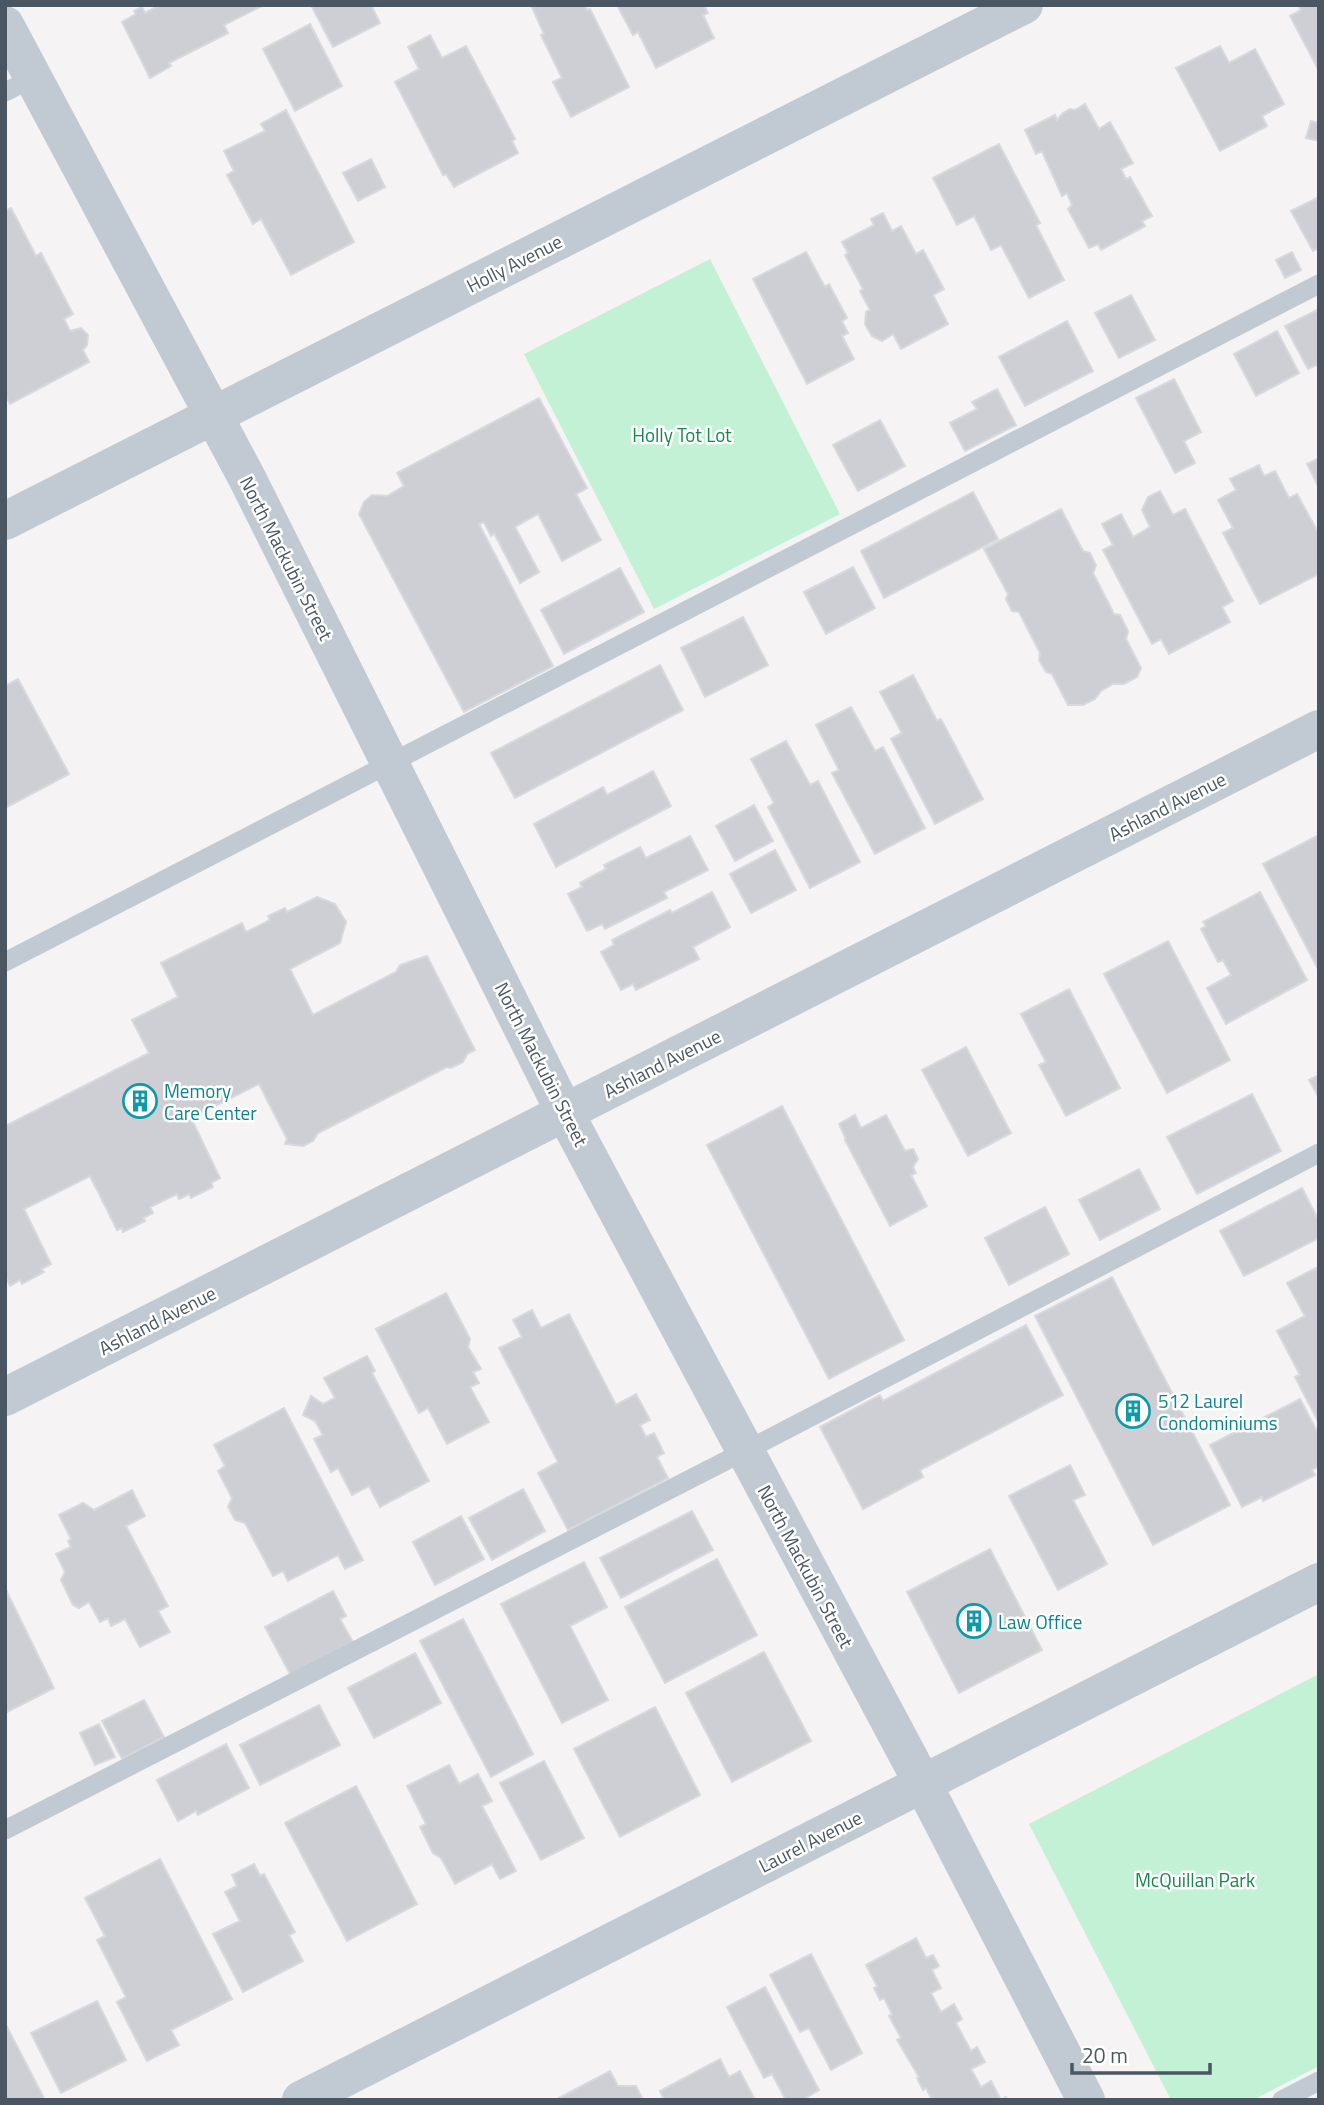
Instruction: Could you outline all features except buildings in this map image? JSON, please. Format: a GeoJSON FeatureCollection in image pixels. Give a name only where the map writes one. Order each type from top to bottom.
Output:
{"type":"FeatureCollection","features":[{"type":"Feature","properties":{"kind":"street","name":"Holly Avenue"},"geometry":{"type":"LineString","coordinates":[[5,521],[1024,5]]}},
{"type":"Feature","properties":{"kind":"street","name":"North Mackubin Street"},"geometry":{"type":"LineString","coordinates":[[5,25],[19,85],[214,415],[392,763],[565,1113],[923,1784],[1086,2100]]}},
{"type":"Feature","properties":{"kind":"street","name":"Ashland Avenue"},"geometry":{"type":"LineString","coordinates":[[5,1397],[1319,729]]}},
{"type":"Feature","properties":{"kind":"street","name":"Laurel Avenue"},"geometry":{"type":"LineString","coordinates":[[301,2100],[1319,1582]]}},
{"type":"Feature","properties":{"kind":"lane"},"geometry":{"type":"LineString","coordinates":[[5,962],[1319,284]]}},
{"type":"Feature","properties":{"kind":"lane"},"geometry":{"type":"LineString","coordinates":[[5,1830],[1319,1153]]}},
{"type":"Feature","properties":{"kind":"lane"},"geometry":{"type":"LineString","coordinates":[[1282,2100],[1319,2081]]}},
{"type":"Feature","properties":{"kind":"green space","name":"Holly Tot Lot"},"geometry":{"type":"Polygon","coordinates":[[[710,259],[840,514],[654,609],[524,354],[710,259]]]}},
{"type":"Feature","properties":{"kind":"green space","name":"McQuillan Park"},"geometry":{"type":"Polygon","coordinates":[[[1319,1674],[1319,2066],[1253,2100],[1171,2100],[1029,1824],[1319,1674]]]}},
{"type":"Feature","properties":{"kind":"place","name":"Memory Care Center"},"geometry":{"type":"Point","coordinates":[140,1101]}},
{"type":"Feature","properties":{"kind":"place","name":"512 Laurel Condominiums"},"geometry":{"type":"Point","coordinates":[1133,1411]}},
{"type":"Feature","properties":{"kind":"place","name":"Law Office"},"geometry":{"type":"Point","coordinates":[974,1621]}}]}
